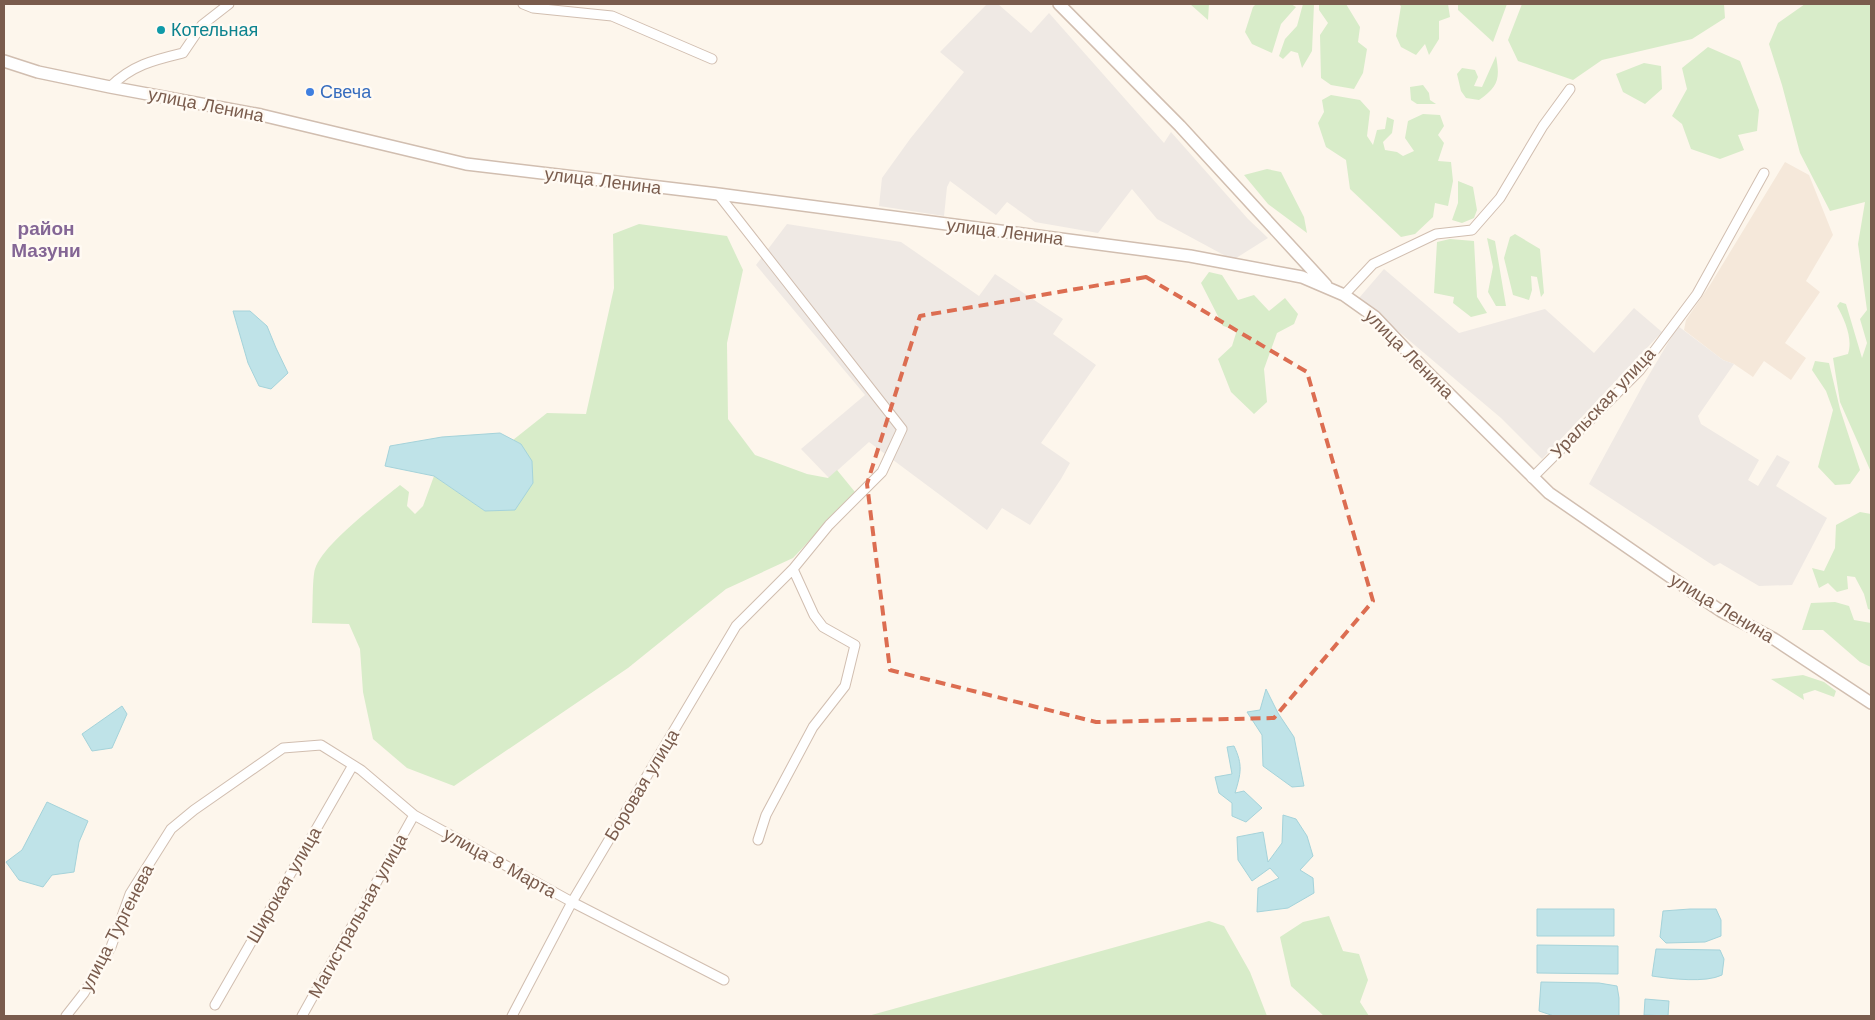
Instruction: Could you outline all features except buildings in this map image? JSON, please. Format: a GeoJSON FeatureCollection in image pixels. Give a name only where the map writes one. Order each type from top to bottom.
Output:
{"type":"FeatureCollection","features":[{"type":"Feature","properties":{"kind":"street"},"geometry":{"type":"LineString","coordinates":[[110,87],[123,74],[151,61],[183,53],[202,25],[229,4]]}},
{"type":"Feature","properties":{"kind":"street"},"geometry":{"type":"LineString","coordinates":[[523,4],[533,8],[612,16],[712,58]]}},
{"type":"Feature","properties":{"kind":"street"},"geometry":{"type":"LineString","coordinates":[[577,12],[583,4]]}},
{"type":"Feature","properties":{"kind":"street"},"geometry":{"type":"LineString","coordinates":[[1059,4],[1180,126],[1329,288]]}},
{"type":"Feature","properties":{"kind":"street","name":"улица Ленина"},"geometry":{"type":"LineString","coordinates":[[4,62],[38,72],[110,87],[261,115],[466,164],[718,194],[1190,256],[1302,277],[1344,295],[1375,317],[1428,373],[1549,493],[1721,611],[1774,639],[1871,703]]}},
{"type":"Feature","properties":{"kind":"street"},"geometry":{"type":"LineString","coordinates":[[1344,295],[1373,264],[1436,234],[1472,230],[1500,198],[1543,126],[1570,89]]}},
{"type":"Feature","properties":{"kind":"street","name":"Уральская улица"},"geometry":{"type":"LineString","coordinates":[[1532,478],[1640,370],[1697,294],[1764,173]]}},
{"type":"Feature","properties":{"kind":"street","name":"Боровая улица"},"geometry":{"type":"LineString","coordinates":[[512,1016],[572,902],[736,626],[793,569],[829,525],[882,472],[902,429],[718,194]]}},
{"type":"Feature","properties":{"kind":"street"},"geometry":{"type":"LineString","coordinates":[[758,840],[766,814],[814,727],[845,686],[855,645],[822,627],[814,615],[793,569]]}},
{"type":"Feature","properties":{"kind":"street","name":"улица 8 Марта"},"geometry":{"type":"LineString","coordinates":[[284,748],[321,744],[353,765],[414,815],[572,902],[724,980]]}},
{"type":"Feature","properties":{"kind":"street","name":"улица Тургенева"},"geometry":{"type":"LineString","coordinates":[[66,1016],[84,993],[111,948],[130,894],[171,828],[284,748]]}},
{"type":"Feature","properties":{"kind":"street","name":"Широкая улица"},"geometry":{"type":"LineString","coordinates":[[215,1005],[353,765]]}},
{"type":"Feature","properties":{"kind":"street","name":"Магистральная улица"},"geometry":{"type":"LineString","coordinates":[[302,1016],[414,815]]}},
{"type":"Feature","properties":{"kind":"highlighted area"},"geometry":{"type":"Polygon","coordinates":[[[1146,277],[1307,372],[1373,601],[1274,718],[1096,722],[890,670],[867,484],[920,316],[1146,277]]]}},
{"type":"Feature","properties":{"kind":"shaded area"},"geometry":{"type":"Polygon","coordinates":[[[987,4],[998,4],[1031,33],[1049,13],[1164,143],[1171,132],[1248,219],[1268,238],[1233,260],[1157,219],[1132,189],[1098,233],[1035,222],[1007,202],[996,215],[950,181],[947,187],[944,216],[879,206],[882,178],[910,139],[964,72],[940,52],[987,4]]]}},
{"type":"Feature","properties":{"kind":"shaded area"},"geometry":{"type":"Polygon","coordinates":[[[1785,162],[1809,175],[1833,235],[1806,281],[1820,292],[1785,343],[1806,358],[1791,380],[1764,361],[1753,377],[1734,364],[1723,360],[1684,330],[1686,320],[1710,285],[1785,162]]]}},
{"type":"Feature","properties":{"kind":"shaded area"},"geometry":{"type":"Polygon","coordinates":[[[787,224],[901,242],[979,296],[995,274],[1063,319],[1053,334],[1096,365],[1041,443],[1070,463],[1030,525],[1002,508],[987,530],[869,442],[829,478],[801,449],[865,395],[756,265],[787,224]]]}},
{"type":"Feature","properties":{"kind":"shaded area"},"geometry":{"type":"Polygon","coordinates":[[[1384,269],[1459,333],[1545,309],[1594,353],[1634,308],[1662,332],[1542,459],[1501,418],[1359,298],[1384,269]]]}},
{"type":"Feature","properties":{"kind":"shaded area"},"geometry":{"type":"Polygon","coordinates":[[[1678,326],[1723,360],[1734,364],[1698,416],[1701,424],[1759,460],[1748,480],[1758,486],[1777,455],[1790,462],[1776,486],[1827,518],[1792,585],[1759,586],[1720,563],[1714,566],[1589,484],[1643,385],[1678,326]]]}},
{"type":"Feature","properties":{"kind":"green space"},"geometry":{"type":"Polygon","coordinates":[[[1190,4],[1209,4],[1208,20],[1190,4]]]}},
{"type":"Feature","properties":{"kind":"green space"},"geometry":{"type":"Polygon","coordinates":[[[1256,4],[1291,4],[1296,7],[1281,24],[1272,53],[1252,44],[1245,32],[1253,7],[1256,4]]]}},
{"type":"Feature","properties":{"kind":"green space"},"geometry":{"type":"Polygon","coordinates":[[[1303,4],[1314,4],[1312,51],[1302,68],[1298,53],[1291,51],[1283,59],[1279,56],[1285,39],[1297,26],[1303,4]]]}},
{"type":"Feature","properties":{"kind":"green space"},"geometry":{"type":"Polygon","coordinates":[[[1319,4],[1346,4],[1360,27],[1358,42],[1367,49],[1363,73],[1354,89],[1331,85],[1321,78],[1320,35],[1328,23],[1319,10],[1319,4]]]}},
{"type":"Feature","properties":{"kind":"green space"},"geometry":{"type":"Polygon","coordinates":[[[1398,4],[1448,4],[1450,17],[1439,21],[1439,39],[1429,55],[1425,44],[1416,55],[1401,47],[1396,36],[1401,6],[1398,4]]]}},
{"type":"Feature","properties":{"kind":"green space"},"geometry":{"type":"Polygon","coordinates":[[[1458,4],[1507,4],[1493,42],[1458,10],[1458,4]]]}},
{"type":"Feature","properties":{"kind":"green space"},"geometry":{"type":"Polygon","coordinates":[[[1522,4],[1724,4],[1725,18],[1692,39],[1602,60],[1573,80],[1518,61],[1508,40],[1522,4]]]}},
{"type":"Feature","properties":{"kind":"green space"},"geometry":{"type":"Polygon","coordinates":[[[1805,4],[1871,4],[1871,472],[1840,402],[1833,358],[1848,354],[1850,342],[1843,317],[1837,306],[1840,302],[1846,304],[1862,358],[1867,343],[1860,319],[1867,310],[1858,244],[1865,202],[1830,211],[1800,153],[1769,44],[1778,23],[1805,4]]]}},
{"type":"Feature","properties":{"kind":"green space"},"geometry":{"type":"Polygon","coordinates":[[[1708,47],[1740,61],[1759,110],[1757,131],[1738,135],[1744,150],[1720,159],[1691,149],[1682,124],[1672,116],[1687,89],[1682,68],[1708,47]]]}},
{"type":"Feature","properties":{"kind":"green space"},"geometry":{"type":"Polygon","coordinates":[[[1496,56],[1498,76],[1494,86],[1479,100],[1466,98],[1461,91],[1457,74],[1462,68],[1475,70],[1478,77],[1474,86],[1482,87],[1496,56]]]}},
{"type":"Feature","properties":{"kind":"green space"},"geometry":{"type":"Polygon","coordinates":[[[1644,63],[1661,66],[1662,89],[1645,104],[1623,92],[1616,74],[1644,63]]]}},
{"type":"Feature","properties":{"kind":"green space"},"geometry":{"type":"Polygon","coordinates":[[[1423,85],[1429,93],[1430,100],[1436,104],[1417,104],[1411,100],[1410,87],[1423,85]]]}},
{"type":"Feature","properties":{"kind":"green space"},"geometry":{"type":"Polygon","coordinates":[[[1331,95],[1360,100],[1370,111],[1367,136],[1373,145],[1377,130],[1385,129],[1387,117],[1394,120],[1392,133],[1383,142],[1385,150],[1397,152],[1403,156],[1414,151],[1405,138],[1408,121],[1423,114],[1440,115],[1444,126],[1438,135],[1444,143],[1438,161],[1451,162],[1453,181],[1448,206],[1435,203],[1433,217],[1415,234],[1401,237],[1350,189],[1346,160],[1326,147],[1318,123],[1324,112],[1322,100],[1331,95]]]}},
{"type":"Feature","properties":{"kind":"green space"},"geometry":{"type":"Polygon","coordinates":[[[1267,169],[1281,172],[1304,217],[1307,233],[1268,204],[1244,175],[1267,169]]]}},
{"type":"Feature","properties":{"kind":"green space"},"geometry":{"type":"Polygon","coordinates":[[[1458,181],[1473,187],[1477,210],[1474,218],[1462,223],[1452,220],[1458,203],[1458,181]]]}},
{"type":"Feature","properties":{"kind":"green space"},"geometry":{"type":"Polygon","coordinates":[[[639,224],[727,236],[743,270],[727,343],[728,419],[755,455],[807,474],[828,478],[837,470],[855,492],[793,558],[726,589],[628,668],[454,786],[407,768],[373,739],[363,692],[360,649],[349,624],[312,623],[315,569],[320,559],[340,536],[400,485],[409,492],[407,506],[415,514],[423,506],[434,476],[485,511],[521,444],[513,440],[547,413],[586,414],[614,288],[613,234],[639,224]]]}},
{"type":"Feature","properties":{"kind":"green space"},"geometry":{"type":"Polygon","coordinates":[[[1515,234],[1540,249],[1544,293],[1541,297],[1537,277],[1531,276],[1532,290],[1529,300],[1513,295],[1504,258],[1510,237],[1515,234]]]}},
{"type":"Feature","properties":{"kind":"green space"},"geometry":{"type":"Polygon","coordinates":[[[1487,238],[1495,241],[1506,306],[1496,306],[1488,292],[1493,267],[1487,238]]]}},
{"type":"Feature","properties":{"kind":"green space"},"geometry":{"type":"Polygon","coordinates":[[[1450,239],[1474,241],[1477,297],[1487,313],[1471,317],[1453,303],[1454,297],[1434,293],[1437,242],[1450,239]]]}},
{"type":"Feature","properties":{"kind":"green space"},"geometry":{"type":"Polygon","coordinates":[[[1209,272],[1222,275],[1238,300],[1254,295],[1269,311],[1285,298],[1298,314],[1294,324],[1277,333],[1264,369],[1267,402],[1254,414],[1231,392],[1218,359],[1232,346],[1237,330],[1223,326],[1201,283],[1209,272]]]}},
{"type":"Feature","properties":{"kind":"green space"},"geometry":{"type":"Polygon","coordinates":[[[1815,361],[1829,363],[1840,409],[1860,470],[1850,484],[1835,485],[1818,467],[1833,410],[1826,391],[1812,370],[1815,361]]]}},
{"type":"Feature","properties":{"kind":"green space"},"geometry":{"type":"Polygon","coordinates":[[[1860,512],[1871,514],[1871,610],[1868,609],[1864,594],[1855,577],[1847,576],[1848,589],[1837,592],[1828,583],[1819,588],[1812,568],[1824,571],[1835,548],[1836,525],[1860,512]]]}},
{"type":"Feature","properties":{"kind":"green space"},"geometry":{"type":"Polygon","coordinates":[[[1835,602],[1849,606],[1854,620],[1871,623],[1871,667],[1860,662],[1823,630],[1802,630],[1811,603],[1835,602]]]}},
{"type":"Feature","properties":{"kind":"green space"},"geometry":{"type":"Polygon","coordinates":[[[1803,675],[1824,682],[1836,691],[1834,697],[1815,690],[1803,694],[1804,700],[1771,679],[1803,675]]]}},
{"type":"Feature","properties":{"kind":"green space"},"geometry":{"type":"Polygon","coordinates":[[[1329,916],[1343,951],[1359,954],[1368,980],[1360,1002],[1369,1016],[1324,1016],[1291,986],[1280,937],[1303,922],[1329,916]]]}},
{"type":"Feature","properties":{"kind":"green space"},"geometry":{"type":"Polygon","coordinates":[[[1209,921],[1224,926],[1250,972],[1267,1016],[868,1016],[1209,921]]]}},
{"type":"Feature","properties":{"kind":"water"},"geometry":{"type":"Polygon","coordinates":[[[233,311],[250,311],[267,326],[288,373],[271,389],[259,386],[248,363],[233,311]]]}},
{"type":"Feature","properties":{"kind":"water"},"geometry":{"type":"Polygon","coordinates":[[[500,433],[521,444],[532,461],[533,483],[515,510],[485,511],[434,476],[385,466],[390,446],[442,437],[500,433]]]}},
{"type":"Feature","properties":{"kind":"water"},"geometry":{"type":"Polygon","coordinates":[[[1266,689],[1278,713],[1294,737],[1304,786],[1292,787],[1263,766],[1262,735],[1247,712],[1260,710],[1266,689]]]}},
{"type":"Feature","properties":{"kind":"water"},"geometry":{"type":"Polygon","coordinates":[[[122,706],[127,714],[112,748],[92,751],[82,734],[122,706]]]}},
{"type":"Feature","properties":{"kind":"water"},"geometry":{"type":"Polygon","coordinates":[[[1234,746],[1240,764],[1239,780],[1235,793],[1244,791],[1262,808],[1246,822],[1232,816],[1232,803],[1219,793],[1215,777],[1232,774],[1227,747],[1234,746]]]}},
{"type":"Feature","properties":{"kind":"water"},"geometry":{"type":"Polygon","coordinates":[[[47,802],[88,821],[79,842],[74,872],[52,875],[43,887],[19,880],[6,862],[22,850],[47,802]]]}},
{"type":"Feature","properties":{"kind":"water"},"geometry":{"type":"Polygon","coordinates":[[[1283,815],[1296,819],[1307,836],[1313,856],[1300,870],[1313,878],[1314,893],[1288,908],[1257,912],[1258,888],[1279,878],[1270,868],[1252,881],[1238,860],[1237,837],[1263,832],[1268,862],[1282,843],[1283,815]]]}},
{"type":"Feature","properties":{"kind":"water"},"geometry":{"type":"Polygon","coordinates":[[[1537,909],[1614,909],[1614,936],[1537,936],[1537,909]]]}},
{"type":"Feature","properties":{"kind":"water"},"geometry":{"type":"Polygon","coordinates":[[[1716,909],[1721,920],[1721,936],[1705,942],[1666,943],[1660,937],[1663,911],[1716,909]]]}},
{"type":"Feature","properties":{"kind":"water"},"geometry":{"type":"Polygon","coordinates":[[[1537,945],[1618,946],[1618,974],[1537,973],[1537,945]]]}},
{"type":"Feature","properties":{"kind":"water"},"geometry":{"type":"Polygon","coordinates":[[[1656,949],[1720,950],[1724,959],[1722,975],[1698,980],[1652,976],[1656,949]]]}},
{"type":"Feature","properties":{"kind":"water"},"geometry":{"type":"Polygon","coordinates":[[[1541,982],[1599,983],[1617,986],[1619,1016],[1554,1016],[1539,1011],[1541,982]]]}},
{"type":"Feature","properties":{"kind":"water"},"geometry":{"type":"Polygon","coordinates":[[[1645,999],[1669,1001],[1668,1016],[1644,1015],[1645,999]]]}},
{"type":"Feature","properties":{"kind":"place","name":"Котельная"},"geometry":{"type":"Point","coordinates":[161,30]}},
{"type":"Feature","properties":{"kind":"place","name":"Свеча"},"geometry":{"type":"Point","coordinates":[310,92]}},
{"type":"Feature","properties":{"kind":"district","name":"район Мазуни"},"geometry":{"type":"Point","coordinates":[46,239]}}]}
